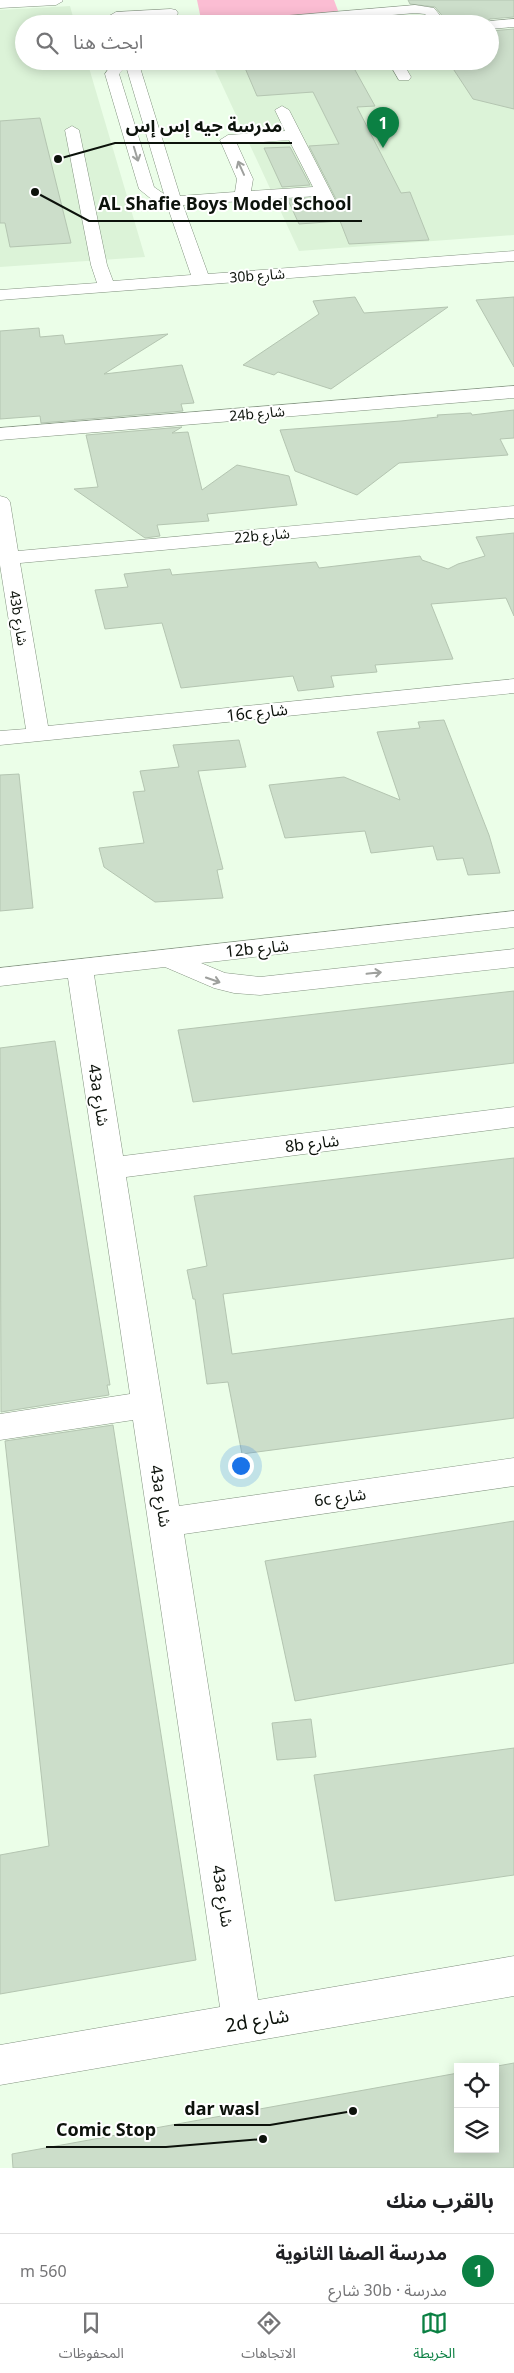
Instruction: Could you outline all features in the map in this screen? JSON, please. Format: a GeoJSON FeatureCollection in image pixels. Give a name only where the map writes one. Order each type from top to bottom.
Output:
{"type":"FeatureCollection","features":[{"type":"Feature","properties":{"kind":"street"},"geometry":{"type":"LineString","coordinates":[[110,0],[115,15]]}},
{"type":"Feature","properties":{"kind":"street"},"geometry":{"type":"LineString","coordinates":[[0,4],[56,1]]}},
{"type":"Feature","properties":{"kind":"street"},"geometry":{"type":"LineString","coordinates":[[380,15],[420,9],[429,11],[432,15]]}},
{"type":"Feature","properties":{"kind":"street"},"geometry":{"type":"LineString","coordinates":[[156,15],[172,13]]}},
{"type":"Feature","properties":{"kind":"street"},"geometry":{"type":"LineString","coordinates":[[499,24],[514,23]]}},
{"type":"Feature","properties":{"kind":"street"},"geometry":{"type":"LineString","coordinates":[[114,70],[112,74],[147,189],[157,196],[174,201],[242,197],[325,196],[282,110]]}},
{"type":"Feature","properties":{"kind":"street"},"geometry":{"type":"LineString","coordinates":[[134,70],[174,201],[201,279]]}},
{"type":"Feature","properties":{"kind":"street"},"geometry":{"type":"LineString","coordinates":[[400,70],[404,77]]}},
{"type":"Feature","properties":{"kind":"street"},"geometry":{"type":"LineString","coordinates":[[0,285],[105,282],[72,130]]}},
{"type":"Feature","properties":{"kind":"street"},"geometry":{"type":"LineString","coordinates":[[242,197],[245,179],[228,140],[295,136]]}},
{"type":"Feature","properties":{"kind":"street","name":"30b شارع"},"geometry":{"type":"LineString","coordinates":[[0,295],[105,282],[201,279],[514,256]]}},
{"type":"Feature","properties":{"kind":"street","name":"30b شارع"},"geometry":{"type":"LineString","coordinates":[[0,310],[514,271]]}},
{"type":"Feature","properties":{"kind":"street","name":"24b شارع"},"geometry":{"type":"LineString","coordinates":[[0,434],[514,392]]}},
{"type":"Feature","properties":{"kind":"street","name":"43b شارع"},"geometry":{"type":"LineString","coordinates":[[0,502],[38,734]]}},
{"type":"Feature","properties":{"kind":"street","name":"22b شارع"},"geometry":{"type":"LineString","coordinates":[[9,558],[514,512]]}},
{"type":"Feature","properties":{"kind":"street","name":"16c شارع"},"geometry":{"type":"LineString","coordinates":[[0,738],[514,686]]}},
{"type":"Feature","properties":{"kind":"street","name":"12b شارع"},"geometry":{"type":"LineString","coordinates":[[0,977],[514,919]]}},
{"type":"Feature","properties":{"kind":"street"},"geometry":{"type":"LineString","coordinates":[[169,958],[206,978],[222,983],[260,986],[514,958]]}},
{"type":"Feature","properties":{"kind":"street","name":"43a شارع"},"geometry":{"type":"LineString","coordinates":[[80,968],[242,2023]]}},
{"type":"Feature","properties":{"kind":"street","name":"8b شارع"},"geometry":{"type":"LineString","coordinates":[[110,1168],[514,1117]]}},
{"type":"Feature","properties":{"kind":"street"},"geometry":{"type":"LineString","coordinates":[[0,1427],[147,1405]]}},
{"type":"Feature","properties":{"kind":"street","name":"6c شارع"},"geometry":{"type":"LineString","coordinates":[[165,1522],[514,1472]]}},
{"type":"Feature","properties":{"kind":"street","name":"2d شارع"},"geometry":{"type":"LineString","coordinates":[[0,2065],[514,1976]]}},
{"type":"Feature","properties":{"kind":"shaded area"},"geometry":{"type":"Polygon","coordinates":[[[197,0],[334,0],[340,15],[200,15],[197,0]]]}},
{"type":"Feature","properties":{"kind":"shaded area"},"geometry":{"type":"Polygon","coordinates":[[[70,6],[72,15],[15,15],[15,70],[90,70],[145,257],[0,267],[0,10],[70,6]]]}},
{"type":"Feature","properties":{"kind":"shaded area"},"geometry":{"type":"Polygon","coordinates":[[[514,32],[514,235],[299,251],[215,70],[499,70],[499,50],[514,32]]]}},
{"type":"Feature","properties":{"kind":"building"},"geometry":{"type":"Polygon","coordinates":[[[408,0],[514,0],[514,17],[499,18],[499,15],[442,15],[435,7],[410,4],[408,0]]]}},
{"type":"Feature","properties":{"kind":"building"},"geometry":{"type":"Polygon","coordinates":[[[514,29],[514,109],[473,99],[454,70],[499,70],[499,30],[514,29]]]}},
{"type":"Feature","properties":{"kind":"building"},"geometry":{"type":"Polygon","coordinates":[[[246,70],[355,70],[375,106],[357,107],[401,193],[410,192],[429,240],[349,244],[340,221],[299,224],[288,200],[316,198],[322,207],[334,207],[338,203],[309,146],[339,144],[313,92],[257,96],[246,70]]]}},
{"type":"Feature","properties":{"kind":"building"},"geometry":{"type":"Polygon","coordinates":[[[40,118],[71,243],[10,247],[5,223],[0,223],[0,121],[40,118]]]}},
{"type":"Feature","properties":{"kind":"building"},"geometry":{"type":"Polygon","coordinates":[[[290,147],[310,185],[282,187],[264,148],[290,147]]]}},
{"type":"Feature","properties":{"kind":"building"},"geometry":{"type":"Polygon","coordinates":[[[355,297],[364,313],[448,307],[331,389],[278,372],[274,375],[243,365],[319,314],[313,301],[355,297]]]}},
{"type":"Feature","properties":{"kind":"building"},"geometry":{"type":"Polygon","coordinates":[[[514,297],[514,367],[476,300],[514,297]]]}},
{"type":"Feature","properties":{"kind":"building"},"geometry":{"type":"Polygon","coordinates":[[[39,328],[40,337],[63,335],[65,344],[168,334],[104,374],[182,365],[194,403],[181,404],[183,411],[41,423],[40,416],[0,419],[0,331],[39,328]]]}},
{"type":"Feature","properties":{"kind":"building"},"geometry":{"type":"Polygon","coordinates":[[[514,410],[514,438],[500,439],[508,455],[399,463],[357,495],[295,471],[280,430],[401,421],[438,417],[437,415],[471,413],[472,415],[514,410]]]}},
{"type":"Feature","properties":{"kind":"building"},"geometry":{"type":"Polygon","coordinates":[[[182,427],[172,433],[188,432],[202,490],[237,465],[289,476],[297,505],[207,514],[209,521],[157,525],[160,536],[145,538],[74,489],[98,487],[86,435],[182,427]]]}},
{"type":"Feature","properties":{"kind":"building"},"geometry":{"type":"Polygon","coordinates":[[[514,533],[514,616],[506,598],[431,604],[453,659],[375,665],[377,672],[331,676],[334,687],[298,691],[293,676],[181,688],[162,623],[105,629],[95,590],[128,587],[124,574],[170,569],[172,575],[316,562],[319,568],[420,556],[422,560],[448,569],[485,556],[476,537],[514,533]]]}},
{"type":"Feature","properties":{"kind":"building"},"geometry":{"type":"Polygon","coordinates":[[[444,720],[489,835],[500,873],[468,875],[463,858],[437,860],[433,846],[371,853],[365,831],[285,838],[269,785],[344,777],[400,800],[377,732],[420,728],[418,722],[444,720]]]}},
{"type":"Feature","properties":{"kind":"building"},"geometry":{"type":"Polygon","coordinates":[[[239,740],[246,767],[198,771],[223,869],[217,870],[223,898],[155,902],[104,867],[99,848],[144,843],[133,792],[145,791],[140,771],[179,767],[173,745],[239,740]]]}},
{"type":"Feature","properties":{"kind":"building"},"geometry":{"type":"Polygon","coordinates":[[[19,774],[33,908],[0,911],[0,775],[19,774]]]}},
{"type":"Feature","properties":{"kind":"building"},"geometry":{"type":"Polygon","coordinates":[[[514,991],[514,1063],[193,1102],[178,1030],[514,991]]]}},
{"type":"Feature","properties":{"kind":"building"},"geometry":{"type":"Polygon","coordinates":[[[55,1041],[110,1385],[107,1385],[109,1395],[1,1412],[0,1048],[55,1041]]]}},
{"type":"Feature","properties":{"kind":"building"},"geometry":{"type":"Polygon","coordinates":[[[514,1158],[514,1258],[223,1294],[232,1354],[514,1318],[514,1418],[242,1454],[228,1382],[207,1384],[195,1299],[193,1299],[187,1270],[207,1266],[194,1196],[514,1158]]]}},
{"type":"Feature","properties":{"kind":"building"},"geometry":{"type":"Polygon","coordinates":[[[113,1425],[196,1960],[0,1994],[0,1855],[49,1846],[5,1441],[113,1425]]]}},
{"type":"Feature","properties":{"kind":"building"},"geometry":{"type":"Polygon","coordinates":[[[514,1521],[514,1663],[295,1701],[265,1561],[514,1521]]]}},
{"type":"Feature","properties":{"kind":"building"},"geometry":{"type":"Polygon","coordinates":[[[311,1719],[316,1757],[277,1760],[272,1723],[311,1719]]]}},
{"type":"Feature","properties":{"kind":"building"},"geometry":{"type":"Polygon","coordinates":[[[514,1748],[514,1875],[335,1901],[314,1775],[514,1748]]]}},
{"type":"Feature","properties":{"kind":"building"},"geometry":{"type":"Polygon","coordinates":[[[514,2063],[514,2168],[13,2168],[12,2154],[454,2074],[454,2153],[499,2153],[499,2066],[514,2063]]]}},
{"type":"Feature","properties":{"kind":"place","name":"مدرسة الصفا الثانوية"},"geometry":{"type":"Point","coordinates":[383,148]}},
{"type":"Feature","properties":{"kind":"place","name":"مدرسة جيه إس إس"},"geometry":{"type":"Point","coordinates":[58,159]}},
{"type":"Feature","properties":{"kind":"place","name":"AL Shafie Boys Model School"},"geometry":{"type":"Point","coordinates":[35,192]}},
{"type":"Feature","properties":{"kind":"place","name":"dar wasl"},"geometry":{"type":"Point","coordinates":[353,2111]}},
{"type":"Feature","properties":{"kind":"place","name":"Comic Stop"},"geometry":{"type":"Point","coordinates":[263,2139]}}]}
